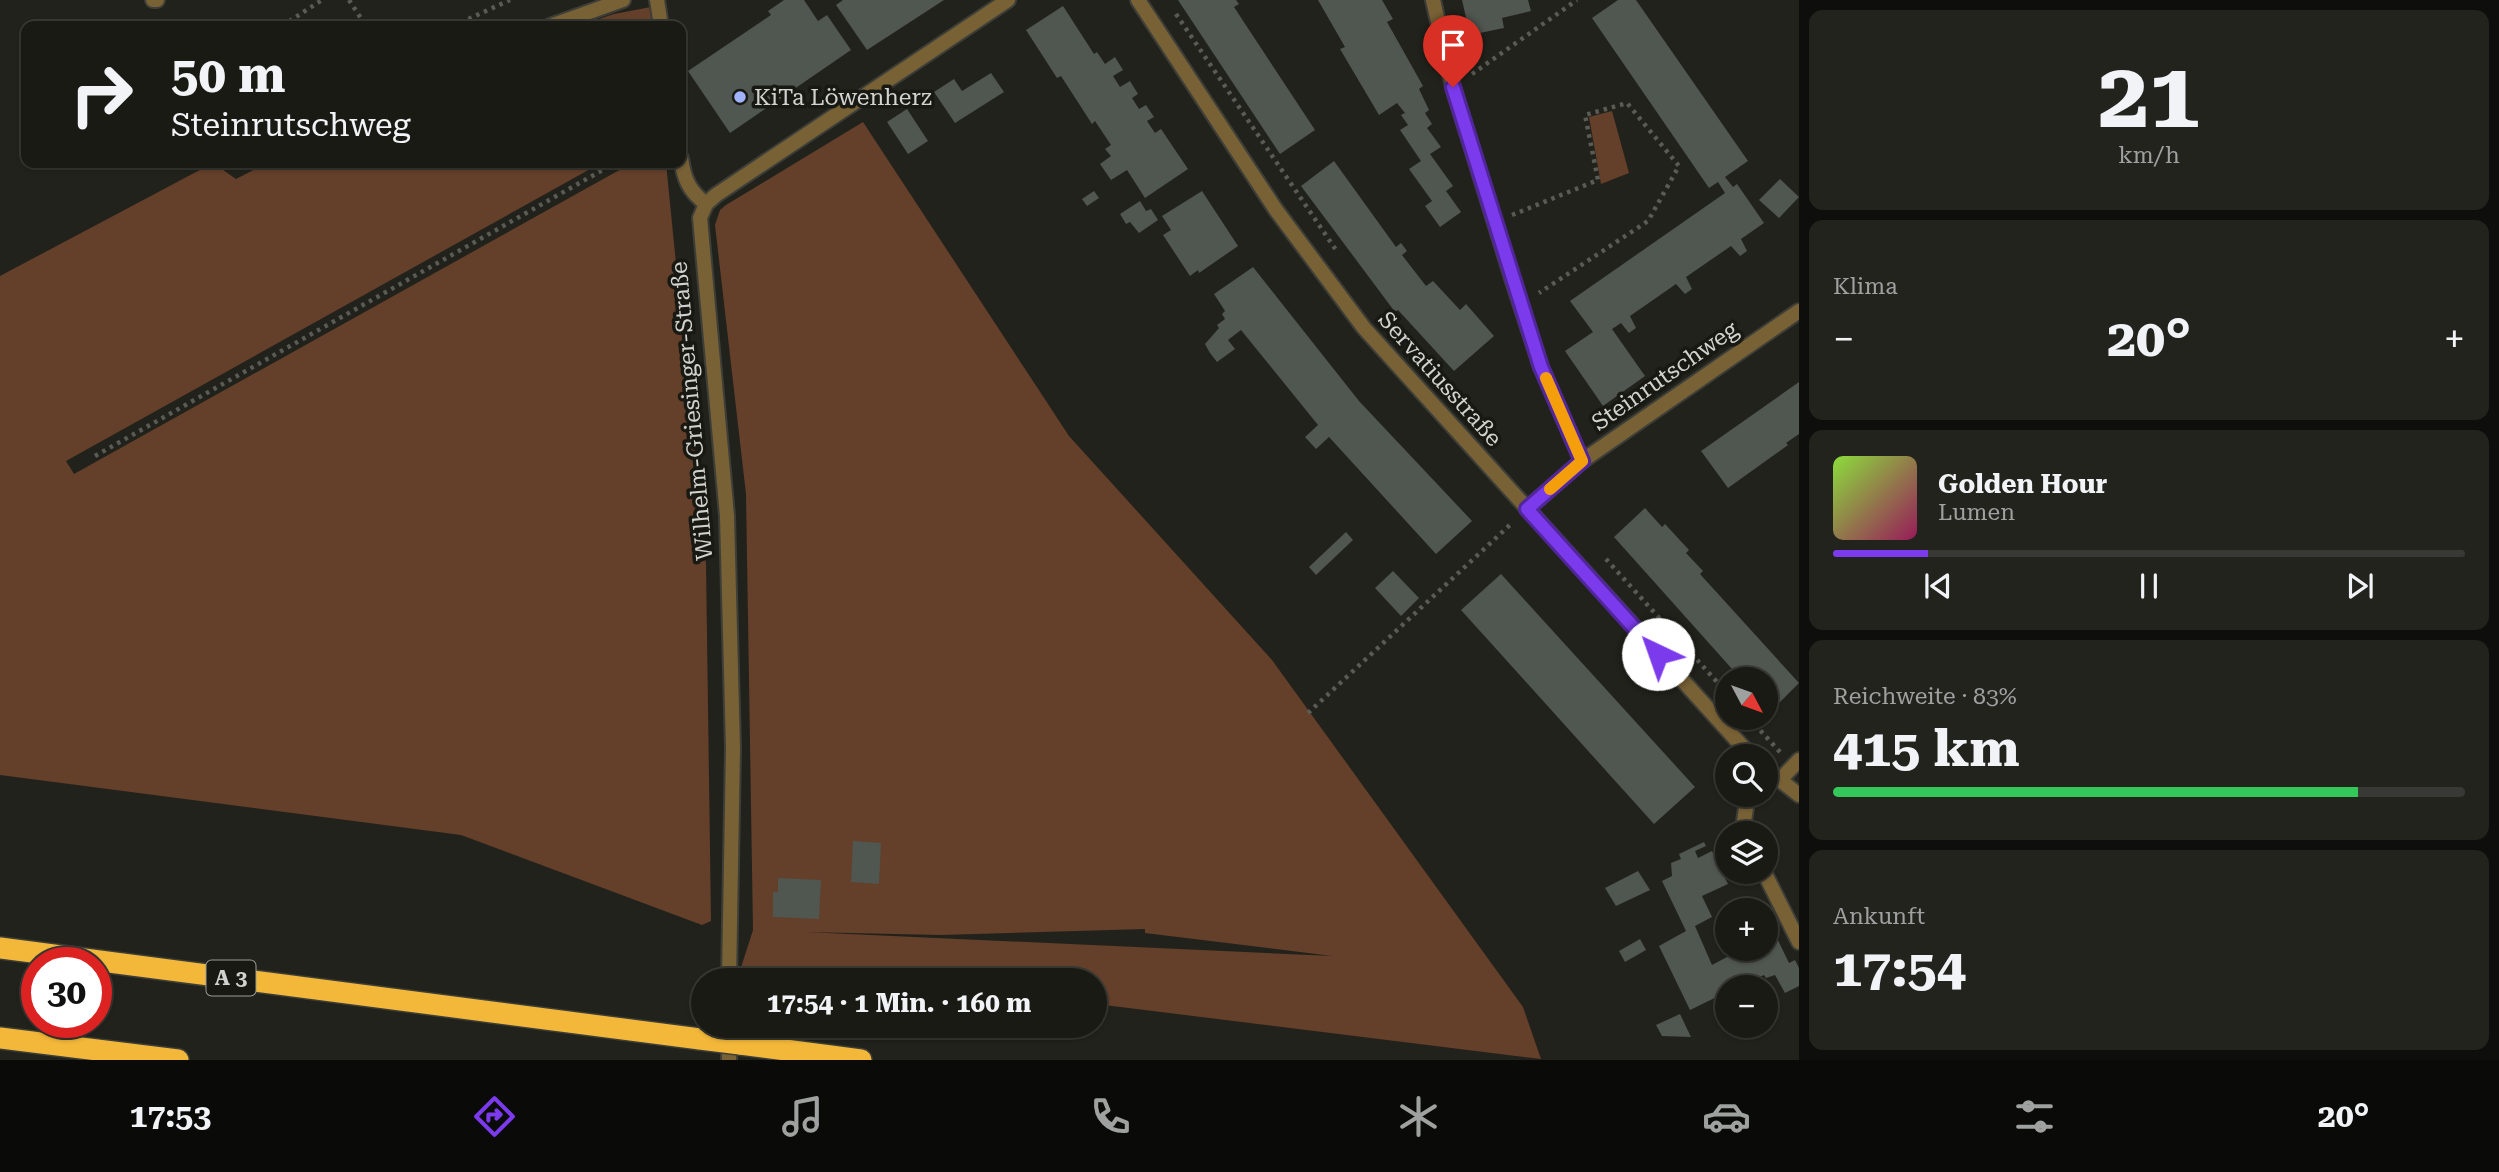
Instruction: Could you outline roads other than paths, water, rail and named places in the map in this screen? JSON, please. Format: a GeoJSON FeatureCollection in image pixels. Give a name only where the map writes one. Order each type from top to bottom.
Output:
{"type":"FeatureCollection","features":[{"type":"Feature","properties":{"kind":"highway","name":"A 3"},"geometry":{"type":"LineString","coordinates":[[0,948],[699,1039],[735,1052],[861,1060]]}},
{"type":"Feature","properties":{"kind":"highway"},"geometry":{"type":"LineString","coordinates":[[0,1038],[178,1060]]}},
{"type":"Feature","properties":{"kind":"street"},"geometry":{"type":"LineString","coordinates":[[564,21],[623,0]]}},
{"type":"Feature","properties":{"kind":"street"},"geometry":{"type":"LineString","coordinates":[[657,0],[660,21]]}},
{"type":"Feature","properties":{"kind":"street"},"geometry":{"type":"LineString","coordinates":[[682,168],[684,179],[694,195],[706,204],[1008,0]]}},
{"type":"Feature","properties":{"kind":"street","name":"Servatiusstraße"},"geometry":{"type":"LineString","coordinates":[[1138,0],[1276,210],[1364,328],[1740,744]]}},
{"type":"Feature","properties":{"kind":"street"},"geometry":{"type":"LineString","coordinates":[[1433,0],[1453,87],[1541,367],[1582,461]]}},
{"type":"Feature","properties":{"kind":"street","name":"Wilhelm-Griesinger-Straße"},"geometry":{"type":"LineString","coordinates":[[706,204],[700,218],[727,516],[733,748],[729,968]]}},
{"type":"Feature","properties":{"kind":"street","name":"Steinrutschweg"},"geometry":{"type":"LineString","coordinates":[[1527,509],[1582,461],[1799,311]]}},
{"type":"Feature","properties":{"kind":"street"},"geometry":{"type":"LineString","coordinates":[[1778,770],[1797,762]]}},
{"type":"Feature","properties":{"kind":"street"},"geometry":{"type":"LineString","coordinates":[[1778,780],[1799,795]]}},
{"type":"Feature","properties":{"kind":"street"},"geometry":{"type":"LineString","coordinates":[[1770,884],[1799,942]]}},
{"type":"Feature","properties":{"kind":"place","name":"KiTa Löwenherz"},"geometry":{"type":"Point","coordinates":[740,97]}}]}
